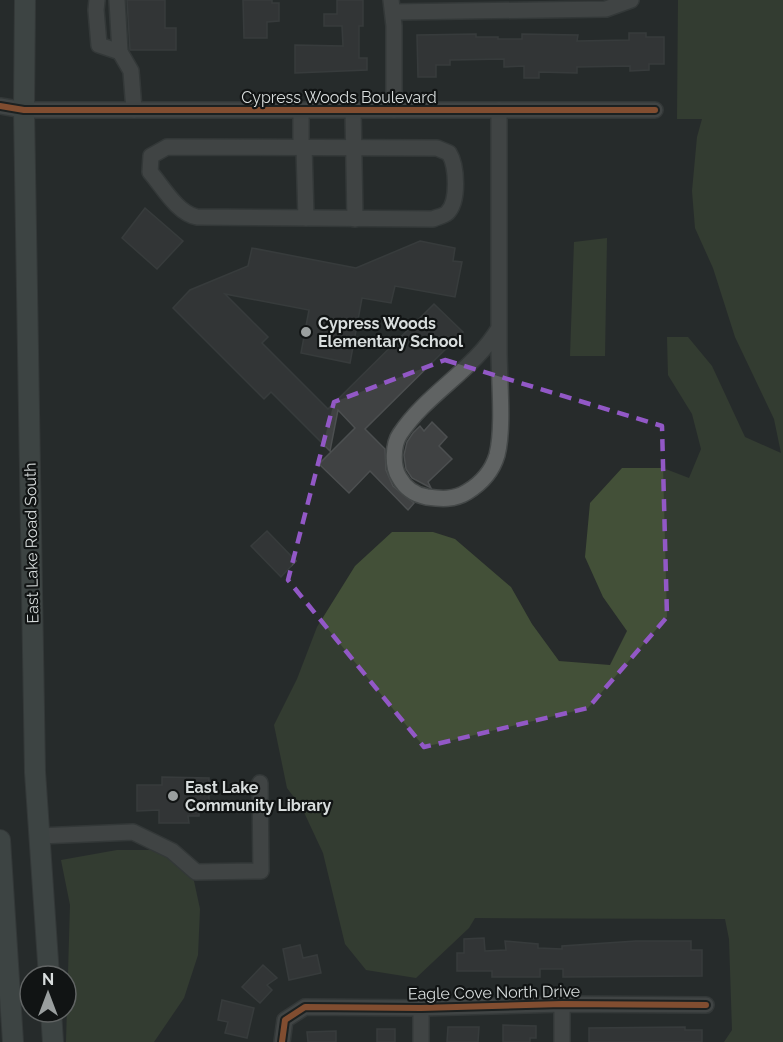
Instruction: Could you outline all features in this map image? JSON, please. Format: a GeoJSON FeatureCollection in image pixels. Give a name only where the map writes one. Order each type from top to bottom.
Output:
{"type":"FeatureCollection","features":[{"type":"Feature","properties":{"kind":"main road","name":"East Lake Road South"},"geometry":{"type":"LineString","coordinates":[[25,0],[24,110],[35,772],[48,964]]}},
{"type":"Feature","properties":{"kind":"main road"},"geometry":{"type":"LineString","coordinates":[[0,840],[14,1042]]}},
{"type":"Feature","properties":{"kind":"main road"},"geometry":{"type":"LineString","coordinates":[[52,1024],[53,1042]]}},
{"type":"Feature","properties":{"kind":"street"},"geometry":{"type":"LineString","coordinates":[[98,0],[96,10],[99,45],[120,52]]}},
{"type":"Feature","properties":{"kind":"street"},"geometry":{"type":"LineString","coordinates":[[117,0],[120,52],[131,71],[134,110]]}},
{"type":"Feature","properties":{"kind":"street"},"geometry":{"type":"LineString","coordinates":[[394,110],[393,6],[606,9],[631,0]]}},
{"type":"Feature","properties":{"kind":"street","name":"Cypress Woods Boulevard"},"geometry":{"type":"LineString","coordinates":[[0,106],[24,110],[655,110]]}},
{"type":"Feature","properties":{"kind":"street"},"geometry":{"type":"LineString","coordinates":[[301,110],[306,218]]}},
{"type":"Feature","properties":{"kind":"street"},"geometry":{"type":"LineString","coordinates":[[353,110],[355,219]]}},
{"type":"Feature","properties":{"kind":"street"},"geometry":{"type":"LineString","coordinates":[[499,110],[499,328],[497,453],[491,472],[465,494],[445,499],[422,496],[404,487],[396,473],[394,452],[399,435],[430,401],[488,347],[499,328]]}},
{"type":"Feature","properties":{"kind":"street"},"geometry":{"type":"LineString","coordinates":[[167,147],[303,147],[437,148],[449,153],[454,161],[453,202],[446,214],[433,219],[202,218],[189,215],[150,172],[149,165],[151,156],[167,147]]}},
{"type":"Feature","properties":{"kind":"street"},"geometry":{"type":"LineString","coordinates":[[39,836],[133,832],[172,851],[196,872],[261,871],[260,783]]}},
{"type":"Feature","properties":{"kind":"street"},"geometry":{"type":"LineString","coordinates":[[562,1004],[562,1042]]}},
{"type":"Feature","properties":{"kind":"street","name":"Eagle Cove North Drive"},"geometry":{"type":"LineString","coordinates":[[282,1042],[285,1020],[305,1007],[706,1005]]}},
{"type":"Feature","properties":{"kind":"street"},"geometry":{"type":"LineString","coordinates":[[421,1008],[422,1042]]}},
{"type":"Feature","properties":{"kind":"highlighted area"},"geometry":{"type":"Polygon","coordinates":[[[445,360],[662,426],[667,617],[588,708],[424,747],[288,580],[334,402],[445,360]]]}},
{"type":"Feature","properties":{"kind":"green space"},"geometry":{"type":"Polygon","coordinates":[[[678,0],[783,0],[783,1042],[724,1042],[732,1030],[729,939],[725,919],[475,918],[469,928],[416,978],[366,970],[345,944],[323,853],[302,808],[287,788],[274,725],[297,679],[317,627],[355,566],[392,532],[433,532],[455,539],[511,587],[532,624],[559,661],[610,665],[627,631],[603,597],[585,557],[590,503],[622,468],[663,468],[689,478],[701,449],[692,414],[668,375],[667,337],[688,337],[712,366],[745,437],[781,453],[774,419],[735,337],[713,268],[695,228],[692,191],[697,137],[702,119],[677,119],[678,0]]]}},
{"type":"Feature","properties":{"kind":"green space"},"geometry":{"type":"Polygon","coordinates":[[[607,238],[605,356],[570,356],[574,242],[607,238]]]}},
{"type":"Feature","properties":{"kind":"green space"},"geometry":{"type":"Polygon","coordinates":[[[117,850],[164,850],[194,881],[200,909],[198,955],[184,998],[154,1042],[66,1042],[67,1024],[78,1024],[78,964],[68,964],[70,905],[61,860],[117,850]]]}},
{"type":"Feature","properties":{"kind":"building"},"geometry":{"type":"Polygon","coordinates":[[[127,0],[165,0],[165,28],[176,28],[176,50],[130,50],[127,0]]]}},
{"type":"Feature","properties":{"kind":"building"},"geometry":{"type":"Polygon","coordinates":[[[243,0],[272,0],[272,3],[279,3],[279,21],[267,22],[267,38],[244,38],[243,0]]]}},
{"type":"Feature","properties":{"kind":"building"},"geometry":{"type":"Polygon","coordinates":[[[337,0],[363,0],[363,26],[359,26],[359,58],[367,58],[367,70],[295,73],[295,45],[343,46],[342,26],[324,26],[324,14],[337,14],[337,0]]]}},
{"type":"Feature","properties":{"kind":"building"},"geometry":{"type":"Polygon","coordinates":[[[629,33],[646,33],[646,37],[664,37],[664,64],[649,64],[649,70],[630,71],[630,66],[577,67],[577,73],[539,72],[539,78],[524,78],[524,66],[504,67],[504,59],[450,60],[450,65],[436,65],[436,77],[418,77],[417,35],[476,34],[476,37],[522,39],[522,34],[578,35],[577,41],[629,40],[629,33]]]}},
{"type":"Feature","properties":{"kind":"building"},"geometry":{"type":"Polygon","coordinates":[[[145,208],[183,241],[157,269],[122,238],[145,208]]]}},
{"type":"Feature","properties":{"kind":"building"},"geometry":{"type":"Polygon","coordinates":[[[420,241],[455,248],[453,261],[462,262],[455,297],[395,286],[391,303],[362,298],[350,363],[301,353],[309,310],[225,294],[268,337],[262,343],[328,409],[434,304],[463,332],[365,429],[385,449],[386,470],[393,486],[414,503],[408,510],[370,471],[349,493],[319,464],[355,428],[338,410],[330,451],[271,392],[264,399],[173,308],[190,290],[248,266],[252,248],[356,268],[420,241]]]}},
{"type":"Feature","properties":{"kind":"building"},"geometry":{"type":"Polygon","coordinates":[[[432,422],[447,437],[439,446],[452,459],[428,482],[431,488],[412,478],[406,469],[404,455],[407,442],[413,433],[420,426],[424,431],[432,422]]]}},
{"type":"Feature","properties":{"kind":"building"},"geometry":{"type":"Polygon","coordinates":[[[267,531],[296,561],[281,577],[251,546],[267,531]]]}},
{"type":"Feature","properties":{"kind":"building","name":"East Lake Community Library"},"geometry":{"type":"Polygon","coordinates":[[[162,777],[209,778],[209,806],[200,806],[199,816],[188,816],[189,823],[159,823],[159,810],[137,811],[137,785],[162,785],[162,777]]]}},
{"type":"Feature","properties":{"kind":"building"},"geometry":{"type":"Polygon","coordinates":[[[484,938],[485,951],[506,950],[505,941],[538,944],[538,948],[562,949],[562,946],[636,941],[691,941],[691,950],[702,950],[702,976],[563,977],[563,969],[540,969],[540,977],[492,977],[492,971],[457,971],[457,953],[464,953],[464,939],[484,938]]]}},
{"type":"Feature","properties":{"kind":"building"},"geometry":{"type":"Polygon","coordinates":[[[300,945],[303,958],[317,955],[321,973],[289,980],[283,949],[300,945]]]}},
{"type":"Feature","properties":{"kind":"building"},"geometry":{"type":"Polygon","coordinates":[[[263,965],[277,978],[267,985],[272,990],[260,1003],[242,987],[263,965]]]}},
{"type":"Feature","properties":{"kind":"building"},"geometry":{"type":"Polygon","coordinates":[[[222,1000],[254,1008],[247,1038],[225,1033],[228,1022],[218,1020],[222,1000]]]}},
{"type":"Feature","properties":{"kind":"building"},"geometry":{"type":"Polygon","coordinates":[[[503,1025],[536,1026],[536,1038],[530,1038],[530,1042],[503,1042],[503,1025]]]}},
{"type":"Feature","properties":{"kind":"building"},"geometry":{"type":"Polygon","coordinates":[[[448,1027],[479,1027],[478,1042],[447,1042],[448,1027]]]}},
{"type":"Feature","properties":{"kind":"building"},"geometry":{"type":"Polygon","coordinates":[[[685,1027],[685,1030],[702,1030],[702,1042],[589,1042],[589,1028],[685,1027]]]}},
{"type":"Feature","properties":{"kind":"building"},"geometry":{"type":"Polygon","coordinates":[[[377,1029],[395,1029],[395,1042],[377,1042],[377,1029]]]}},
{"type":"Feature","properties":{"kind":"building"},"geometry":{"type":"Polygon","coordinates":[[[336,1031],[336,1042],[308,1042],[307,1032],[336,1031]]]}},
{"type":"Feature","properties":{"kind":"cycle path"},"geometry":{"type":"LineString","coordinates":[[0,106],[24,110],[655,110]]}},
{"type":"Feature","properties":{"kind":"cycle path"},"geometry":{"type":"LineString","coordinates":[[282,1042],[285,1020],[305,1007],[706,1005]]}},
{"type":"Feature","properties":{"kind":"place","name":"Cypress Woods Elementary School"},"geometry":{"type":"Point","coordinates":[306,332]}},
{"type":"Feature","properties":{"kind":"place","name":"East Lake Community Library"},"geometry":{"type":"Point","coordinates":[173,796]}}]}
